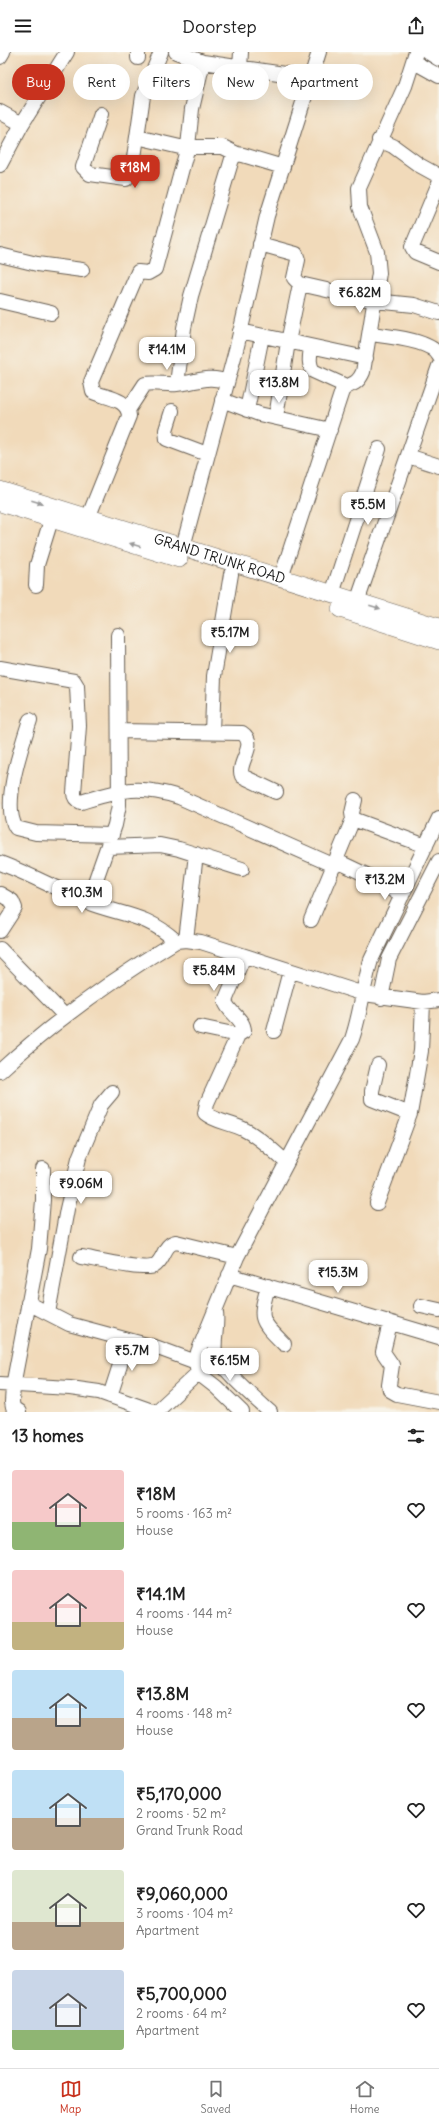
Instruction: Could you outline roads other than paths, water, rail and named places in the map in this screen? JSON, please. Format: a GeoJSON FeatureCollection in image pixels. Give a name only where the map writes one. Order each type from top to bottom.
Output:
{"type":"FeatureCollection","features":[{"type":"Feature","properties":{"kind":"main road","name":"GRAND TRUNK ROAD"},"geometry":{"type":"LineString","coordinates":[[0,490],[439,627]]}},
{"type":"Feature","properties":{"kind":"main road","name":"GRAND TRUNK ROAD"},"geometry":{"type":"LineString","coordinates":[[0,503],[51,520],[231,574],[439,641]]}},
{"type":"Feature","properties":{"kind":"street"},"geometry":{"type":"LineString","coordinates":[[0,57],[3,52]]}},
{"type":"Feature","properties":{"kind":"street"},"geometry":{"type":"LineString","coordinates":[[0,164],[22,124],[67,52]]}},
{"type":"Feature","properties":{"kind":"street"},"geometry":{"type":"LineString","coordinates":[[100,114],[83,167],[90,174],[113,179],[126,179],[132,171],[143,96],[161,52]]}},
{"type":"Feature","properties":{"kind":"street"},"geometry":{"type":"LineString","coordinates":[[176,52],[182,56],[215,64]]}},
{"type":"Feature","properties":{"kind":"street"},"geometry":{"type":"LineString","coordinates":[[240,64],[241,52]]}},
{"type":"Feature","properties":{"kind":"street"},"geometry":{"type":"LineString","coordinates":[[316,64],[319,52]]}},
{"type":"Feature","properties":{"kind":"street"},"geometry":{"type":"LineString","coordinates":[[428,52],[439,60]]}},
{"type":"Feature","properties":{"kind":"street"},"geometry":{"type":"LineString","coordinates":[[281,578],[342,391],[346,386],[358,381],[366,358],[379,273],[377,252],[358,198],[359,188],[405,86],[415,57],[439,76]]}},
{"type":"Feature","properties":{"kind":"street"},"geometry":{"type":"LineString","coordinates":[[88,518],[129,416],[125,404],[93,392],[91,382],[138,272],[148,273],[154,269],[188,146],[192,109],[203,62]]}},
{"type":"Feature","properties":{"kind":"street"},"geometry":{"type":"LineString","coordinates":[[183,548],[240,331],[260,244],[305,100]]}},
{"type":"Feature","properties":{"kind":"street"},"geometry":{"type":"LineString","coordinates":[[0,112],[22,124]]}},
{"type":"Feature","properties":{"kind":"street"},"geometry":{"type":"LineString","coordinates":[[137,137],[180,147],[223,147],[237,154],[283,167]]}},
{"type":"Feature","properties":{"kind":"street"},"geometry":{"type":"LineString","coordinates":[[380,140],[393,146],[409,159],[439,176]]}},
{"type":"Feature","properties":{"kind":"street"},"geometry":{"type":"LineString","coordinates":[[177,384],[184,328],[191,296],[232,159],[237,154]]}},
{"type":"Feature","properties":{"kind":"street"},"geometry":{"type":"LineString","coordinates":[[439,182],[412,247],[415,252],[439,262]]}},
{"type":"Feature","properties":{"kind":"street"},"geometry":{"type":"LineString","coordinates":[[260,244],[296,254],[298,260],[294,278],[300,284],[375,302],[414,305],[439,312]]}},
{"type":"Feature","properties":{"kind":"street"},"geometry":{"type":"LineString","coordinates":[[0,255],[37,264],[82,270]]}},
{"type":"Feature","properties":{"kind":"street"},"geometry":{"type":"LineString","coordinates":[[276,417],[288,342],[300,284]]}},
{"type":"Feature","properties":{"kind":"street"},"geometry":{"type":"LineString","coordinates":[[0,301],[51,312]]}},
{"type":"Feature","properties":{"kind":"street"},"geometry":{"type":"LineString","coordinates":[[240,331],[366,358]]}},
{"type":"Feature","properties":{"kind":"street"},"geometry":{"type":"LineString","coordinates":[[370,334],[409,340],[430,347],[437,352],[439,356]]}},
{"type":"Feature","properties":{"kind":"street"},"geometry":{"type":"LineString","coordinates":[[247,410],[262,336]]}},
{"type":"Feature","properties":{"kind":"street"},"geometry":{"type":"LineString","coordinates":[[311,347],[310,366],[313,372],[346,386]]}},
{"type":"Feature","properties":{"kind":"street"},"geometry":{"type":"LineString","coordinates":[[357,602],[439,366]]}},
{"type":"Feature","properties":{"kind":"street"},"geometry":{"type":"LineString","coordinates":[[128,410],[145,384],[151,382],[177,384],[210,377],[227,382]]}},
{"type":"Feature","properties":{"kind":"street"},"geometry":{"type":"LineString","coordinates":[[222,400],[247,410],[330,430]]}},
{"type":"Feature","properties":{"kind":"street"},"geometry":{"type":"LineString","coordinates":[[172,411],[166,430],[167,439],[207,454]]}},
{"type":"Feature","properties":{"kind":"street"},"geometry":{"type":"LineString","coordinates":[[332,594],[380,449]]}},
{"type":"Feature","properties":{"kind":"street"},"geometry":{"type":"LineString","coordinates":[[408,456],[439,466]]}},
{"type":"Feature","properties":{"kind":"street"},"geometry":{"type":"LineString","coordinates":[[36,585],[37,565],[51,520]]}},
{"type":"Feature","properties":{"kind":"street"},"geometry":{"type":"LineString","coordinates":[[212,732],[214,676],[231,574]]}},
{"type":"Feature","properties":{"kind":"street"},"geometry":{"type":"LineString","coordinates":[[88,902],[117,818],[120,790],[118,635]]}},
{"type":"Feature","properties":{"kind":"street"},"geometry":{"type":"LineString","coordinates":[[0,668],[74,681],[77,686],[79,726],[74,798],[81,802],[120,790],[141,788],[160,791],[179,797],[336,864],[378,880],[402,896]]}},
{"type":"Feature","properties":{"kind":"street"},"geometry":{"type":"LineString","coordinates":[[30,720],[19,756],[12,794],[12,822],[16,828],[36,833],[160,845],[196,854],[242,869]]}},
{"type":"Feature","properties":{"kind":"street"},"geometry":{"type":"LineString","coordinates":[[119,731],[236,732],[246,736],[248,746],[241,772],[242,776],[276,792]]}},
{"type":"Feature","properties":{"kind":"street"},"geometry":{"type":"LineString","coordinates":[[311,920],[336,864],[353,819],[352,813],[355,800]]}},
{"type":"Feature","properties":{"kind":"street"},"geometry":{"type":"LineString","coordinates":[[7,1385],[70,1388],[110,1396],[156,1412],[197,1367],[198,1352],[237,1256],[352,1039],[359,1018],[365,980],[371,960],[439,818]]}},
{"type":"Feature","properties":{"kind":"street"},"geometry":{"type":"LineString","coordinates":[[353,819],[426,846]]}},
{"type":"Feature","properties":{"kind":"street"},"geometry":{"type":"LineString","coordinates":[[0,1072],[27,1046],[98,990],[181,940],[196,854]]}},
{"type":"Feature","properties":{"kind":"street"},"geometry":{"type":"LineString","coordinates":[[2,867],[88,902],[147,920],[181,940],[244,956],[381,998],[424,1002],[439,1000]]}},
{"type":"Feature","properties":{"kind":"street"},"geometry":{"type":"LineString","coordinates":[[381,998],[389,959],[437,870]]}},
{"type":"Feature","properties":{"kind":"street"},"geometry":{"type":"LineString","coordinates":[[0,894],[12,902],[15,908],[0,931]]}},
{"type":"Feature","properties":{"kind":"street"},"geometry":{"type":"LineString","coordinates":[[0,949],[65,1016]]}},
{"type":"Feature","properties":{"kind":"street"},"geometry":{"type":"LineString","coordinates":[[244,956],[226,1001],[227,1007],[244,1027],[242,1034],[238,1035],[207,1103],[205,1113],[209,1117],[231,1123],[245,1129],[256,1136],[286,1162]]}},
{"type":"Feature","properties":{"kind":"street"},"geometry":{"type":"LineString","coordinates":[[274,1031],[290,971]]}},
{"type":"Feature","properties":{"kind":"street"},"geometry":{"type":"LineString","coordinates":[[377,1203],[410,1114],[421,1051],[424,1002]]}},
{"type":"Feature","properties":{"kind":"street"},"geometry":{"type":"LineString","coordinates":[[200,1027],[238,1035]]}},
{"type":"Feature","properties":{"kind":"street"},"geometry":{"type":"LineString","coordinates":[[378,1066],[372,1098],[410,1114]]}},
{"type":"Feature","properties":{"kind":"street"},"geometry":{"type":"LineString","coordinates":[[48,1313],[67,1209],[79,1158],[101,1104],[112,1092]]}},
{"type":"Feature","properties":{"kind":"street"},"geometry":{"type":"LineString","coordinates":[[19,1412],[13,1408],[7,1385],[28,1303],[42,1224],[43,1169]]}},
{"type":"Feature","properties":{"kind":"street"},"geometry":{"type":"LineString","coordinates":[[81,1257],[148,1268],[159,1263],[168,1246],[171,1243],[176,1242],[237,1256]]}},
{"type":"Feature","properties":{"kind":"street"},"geometry":{"type":"LineString","coordinates":[[229,1274],[439,1337]]}},
{"type":"Feature","properties":{"kind":"street"},"geometry":{"type":"LineString","coordinates":[[268,1286],[262,1307],[262,1320],[284,1344]]}},
{"type":"Feature","properties":{"kind":"street"},"geometry":{"type":"LineString","coordinates":[[28,1303],[69,1324],[125,1340],[197,1367],[241,1410],[252,1395]]}},
{"type":"Feature","properties":{"kind":"street"},"geometry":{"type":"LineString","coordinates":[[420,1306],[439,1310]]}},
{"type":"Feature","properties":{"kind":"street"},"geometry":{"type":"LineString","coordinates":[[215,1309],[218,1322],[214,1346],[216,1355],[224,1366],[270,1412]]}},
{"type":"Feature","properties":{"kind":"street"},"geometry":{"type":"LineString","coordinates":[[390,1323],[383,1352],[392,1365],[389,1385],[390,1390],[397,1394],[439,1402]]}},
{"type":"Feature","properties":{"kind":"street"},"geometry":{"type":"LineString","coordinates":[[110,1396],[120,1365],[125,1340]]}}]}
